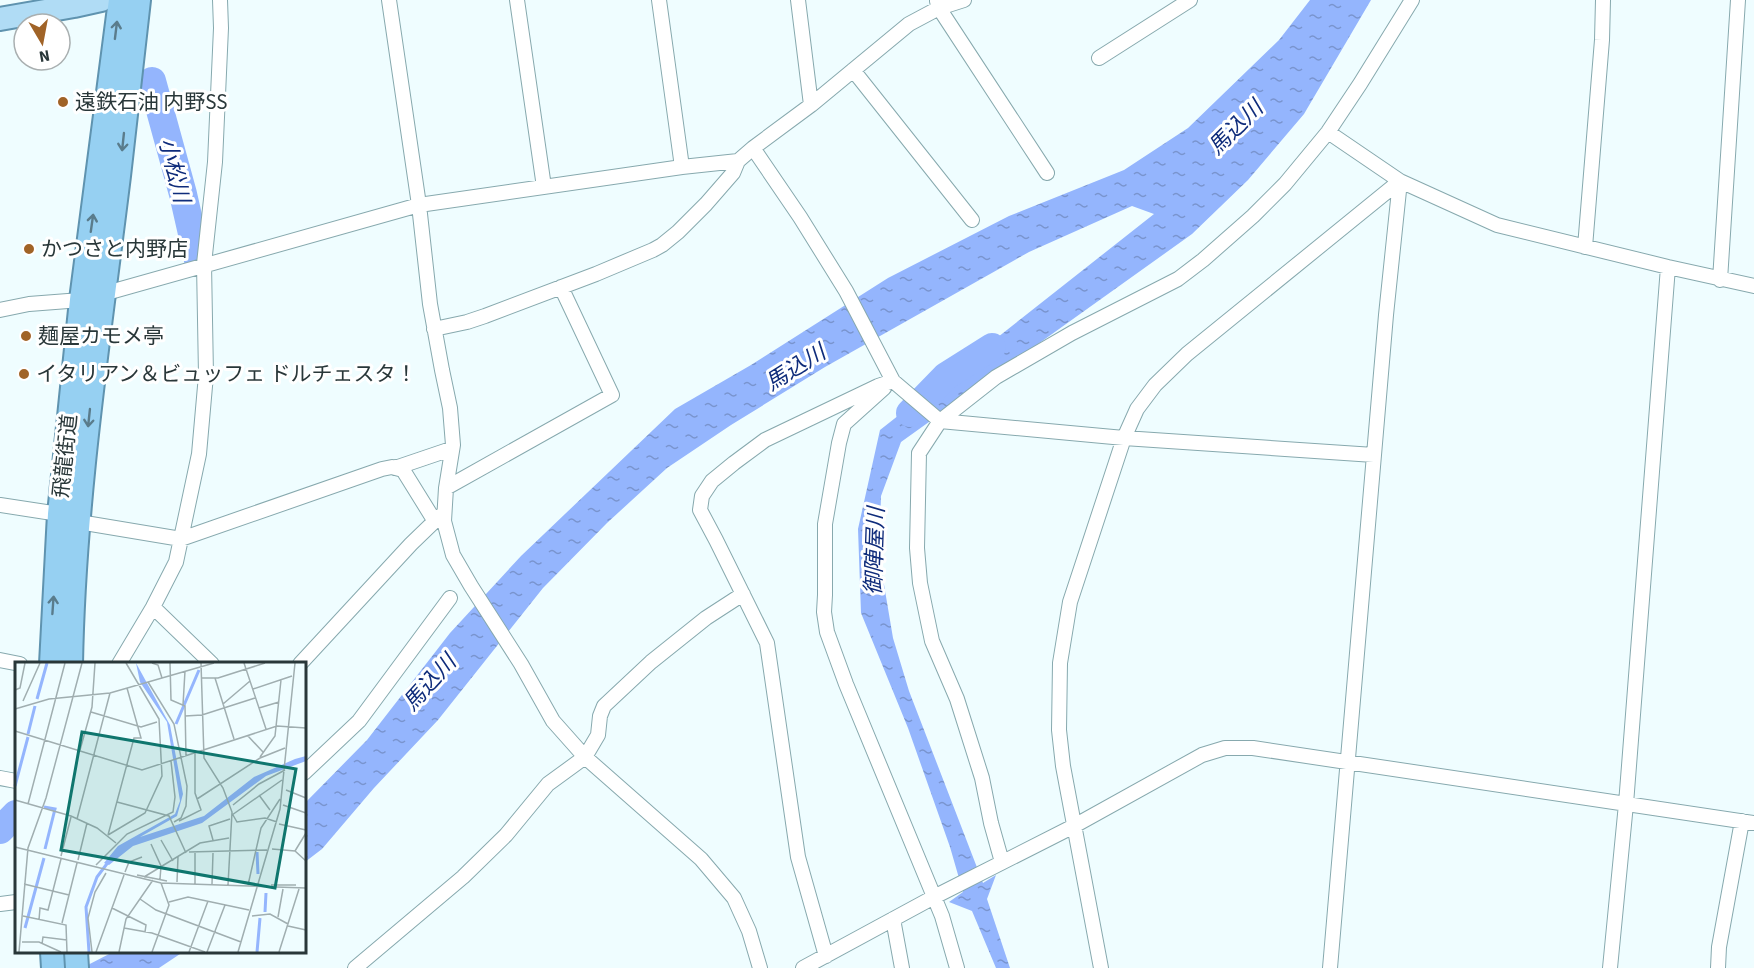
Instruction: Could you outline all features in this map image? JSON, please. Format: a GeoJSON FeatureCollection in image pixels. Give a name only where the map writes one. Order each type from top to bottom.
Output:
{"type":"FeatureCollection","features":[{"type":"Feature","properties":{"kind":"highway","name":"飛龍街道"},"geometry":{"type":"LineString","coordinates":[[71,662],[69,518],[81,300],[120,0]]}},
{"type":"Feature","properties":{"kind":"highway","name":"飛龍街道"},"geometry":{"type":"LineString","coordinates":[[51,662],[69,518],[89,412],[139,0]]}},
{"type":"Feature","properties":{"kind":"highway"},"geometry":{"type":"LineString","coordinates":[[76,953],[77,968]]}},
{"type":"Feature","properties":{"kind":"main road"},"geometry":{"type":"LineString","coordinates":[[0,19],[101,0]]}},
{"type":"Feature","properties":{"kind":"street"},"geometry":{"type":"LineString","coordinates":[[120,662],[153,607],[176,562],[199,454],[206,375],[204,264],[215,162],[221,28],[219,0]]}},
{"type":"Feature","properties":{"kind":"street"},"geometry":{"type":"LineString","coordinates":[[301,662],[439,517],[453,445],[450,408],[434,328],[389,0]]}},
{"type":"Feature","properties":{"kind":"street"},"geometry":{"type":"LineString","coordinates":[[517,0],[544,187]]}},
{"type":"Feature","properties":{"kind":"street"},"geometry":{"type":"LineString","coordinates":[[659,0],[682,167]]}},
{"type":"Feature","properties":{"kind":"street"},"geometry":{"type":"LineString","coordinates":[[798,0],[811,105]]}},
{"type":"Feature","properties":{"kind":"street"},"geometry":{"type":"LineString","coordinates":[[434,328],[485,316],[596,274],[662,245],[706,204],[733,173],[738,161],[753,148],[811,105],[909,24],[938,4],[964,0]]}},
{"type":"Feature","properties":{"kind":"street"},"geometry":{"type":"LineString","coordinates":[[1099,58],[1190,0]]}},
{"type":"Feature","properties":{"kind":"street"},"geometry":{"type":"LineString","coordinates":[[998,864],[982,778],[957,699],[932,641],[920,583],[917,548],[919,453],[940,421],[996,377],[1072,333],[1178,279],[1253,216],[1285,184],[1328,132],[1412,0]]}},
{"type":"Feature","properties":{"kind":"street"},"geometry":{"type":"LineString","coordinates":[[1585,247],[1602,40],[1603,0]]}},
{"type":"Feature","properties":{"kind":"street"},"geometry":{"type":"LineString","coordinates":[[1720,280],[1738,0]]}},
{"type":"Feature","properties":{"kind":"street"},"geometry":{"type":"LineString","coordinates":[[938,4],[1047,173]]}},
{"type":"Feature","properties":{"kind":"street"},"geometry":{"type":"LineString","coordinates":[[853,70],[972,220]]}},
{"type":"Feature","properties":{"kind":"street"},"geometry":{"type":"LineString","coordinates":[[1328,132],[1400,181],[1497,225],[1720,280],[1754,286]]}},
{"type":"Feature","properties":{"kind":"street"},"geometry":{"type":"LineString","coordinates":[[753,148],[846,291],[890,375],[940,421],[1124,438],[1374,455]]}},
{"type":"Feature","properties":{"kind":"street"},"geometry":{"type":"LineString","coordinates":[[103,294],[418,205],[738,161]]}},
{"type":"Feature","properties":{"kind":"street"},"geometry":{"type":"LineString","coordinates":[[1101,968],[1063,766],[1059,730],[1060,663],[1070,602],[1124,438],[1137,409],[1155,385],[1187,354],[1400,181]]}},
{"type":"Feature","properties":{"kind":"street"},"geometry":{"type":"LineString","coordinates":[[1330,968],[1400,181]]}},
{"type":"Feature","properties":{"kind":"street"},"geometry":{"type":"LineString","coordinates":[[1610,968],[1626,804],[1668,267]]}},
{"type":"Feature","properties":{"kind":"street"},"geometry":{"type":"LineString","coordinates":[[446,488],[612,395],[561,287]]}},
{"type":"Feature","properties":{"kind":"street"},"geometry":{"type":"LineString","coordinates":[[0,310],[29,304],[81,300]]}},
{"type":"Feature","properties":{"kind":"street"},"geometry":{"type":"LineString","coordinates":[[826,956],[798,857],[768,643],[700,510],[702,496],[712,481],[765,440],[878,386],[890,375]]}},
{"type":"Feature","properties":{"kind":"street"},"geometry":{"type":"LineString","coordinates":[[890,375],[844,424],[825,524],[824,612],[827,632],[846,684],[937,895],[957,968]]}},
{"type":"Feature","properties":{"kind":"street"},"geometry":{"type":"LineString","coordinates":[[0,505],[181,539],[382,469],[395,468],[451,449]]}},
{"type":"Feature","properties":{"kind":"street"},"geometry":{"type":"LineString","coordinates":[[395,468],[403,470],[439,517],[453,555],[521,664],[553,721],[585,757],[701,860],[734,898],[749,931],[760,968]]}},
{"type":"Feature","properties":{"kind":"street"},"geometry":{"type":"LineString","coordinates":[[355,968],[463,877],[506,835],[548,784],[585,757],[598,735],[600,716],[604,706],[651,662],[706,618],[743,594]]}},
{"type":"Feature","properties":{"kind":"street"},"geometry":{"type":"LineString","coordinates":[[306,771],[359,721],[450,598]]}},
{"type":"Feature","properties":{"kind":"street"},"geometry":{"type":"LineString","coordinates":[[153,607],[211,662]]}},
{"type":"Feature","properties":{"kind":"street"},"geometry":{"type":"LineString","coordinates":[[0,660],[15,662]]}},
{"type":"Feature","properties":{"kind":"street"},"geometry":{"type":"LineString","coordinates":[[803,968],[937,895],[1074,826],[1196,758],[1225,748],[1253,748],[1748,822],[1719,947],[1718,968]]}},
{"type":"Feature","properties":{"kind":"street"},"geometry":{"type":"LineString","coordinates":[[0,778],[15,781]]}},
{"type":"Feature","properties":{"kind":"street"},"geometry":{"type":"LineString","coordinates":[[0,904],[15,902]]}},
{"type":"Feature","properties":{"kind":"street"},"geometry":{"type":"LineString","coordinates":[[893,919],[902,968]]}},
{"type":"Feature","properties":{"kind":"water","name":"馬込川"},"geometry":{"type":"Polygon","coordinates":[[[1310,0],[1371,0],[1304,114],[1248,180],[1192,234],[901,442],[881,496],[879,555],[893,638],[909,691],[983,883],[996,875],[987,899],[1010,968],[996,968],[972,911],[949,902],[963,892],[950,847],[908,728],[861,613],[858,529],[880,430],[1154,214],[1132,206],[1029,252],[825,367],[667,468],[607,523],[543,588],[438,720],[374,788],[322,849],[306,861],[306,802],[367,740],[450,633],[521,556],[675,409],[751,365],[888,278],[1009,216],[1124,170],[1188,128],[1279,40],[1310,0]]]}},
{"type":"Feature","properties":{"kind":"water"},"geometry":{"type":"Polygon","coordinates":[[[111,953],[182,953],[159,968],[82,968],[111,953]]]}},
{"type":"Feature","properties":{"kind":"waterway","name":"小松川"},"geometry":{"type":"LineString","coordinates":[[152,81],[183,194],[198,260]]}},
{"type":"Feature","properties":{"kind":"waterway","name":"御陣屋川"},"geometry":{"type":"LineString","coordinates":[[910,413],[946,376],[992,347]]}},
{"type":"Feature","properties":{"kind":"waterway","name":"小松川"},"geometry":{"type":"LineString","coordinates":[[0,830],[15,815]]}},
{"type":"Feature","properties":{"kind":"place","name":"遠鉄石油 内野SS"},"geometry":{"type":"Point","coordinates":[63,102]}},
{"type":"Feature","properties":{"kind":"place","name":"かつさと内野店"},"geometry":{"type":"Point","coordinates":[29,249]}},
{"type":"Feature","properties":{"kind":"place","name":"麺屋カモメ亭"},"geometry":{"type":"Point","coordinates":[26,336]}},
{"type":"Feature","properties":{"kind":"place","name":"イタリアン＆ビュッフェ ドルチェスタ！"},"geometry":{"type":"Point","coordinates":[24,374]}}]}
